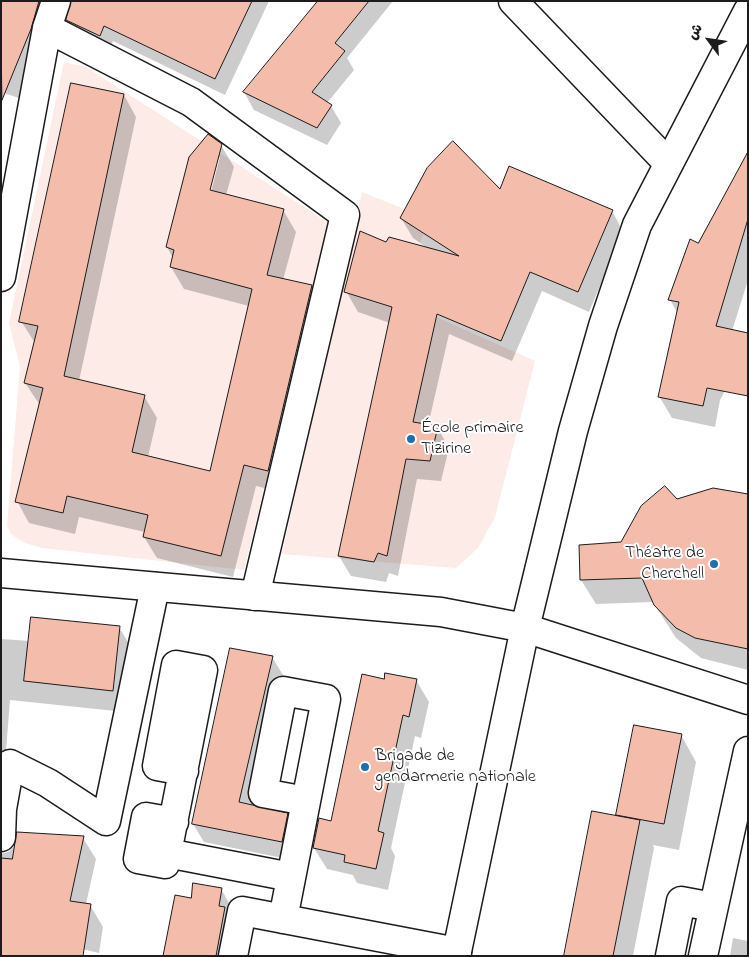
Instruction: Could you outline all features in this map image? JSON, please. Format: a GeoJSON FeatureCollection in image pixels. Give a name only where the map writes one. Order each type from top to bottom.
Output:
{"type":"FeatureCollection","features":[{"type":"Feature","properties":{"kind":"street"},"geometry":{"type":"LineString","coordinates":[[1,277],[47,28],[56,1]]}},
{"type":"Feature","properties":{"kind":"street"},"geometry":{"type":"LineString","coordinates":[[513,1],[668,163]]}},
{"type":"Feature","properties":{"kind":"street"},"geometry":{"type":"LineString","coordinates":[[233,956],[242,911],[456,954],[525,628],[573,431],[603,326],[637,225],[748,11]]}},
{"type":"Feature","properties":{"kind":"street"},"geometry":{"type":"LineString","coordinates":[[47,28],[191,102],[344,215],[255,596]]}},
{"type":"Feature","properties":{"kind":"street"},"geometry":{"type":"LineString","coordinates":[[1,573],[441,612],[525,628],[748,700]]}},
{"type":"Feature","properties":{"kind":"street"},"geometry":{"type":"LineString","coordinates":[[1,837],[2,809],[10,764],[48,783],[106,821],[155,587]]}},
{"type":"Feature","properties":{"kind":"street"},"geometry":{"type":"LineString","coordinates":[[703,956],[748,751]]}},
{"type":"Feature","properties":{"kind":"street"},"geometry":{"type":"LineString","coordinates":[[184,771],[174,822],[146,817],[138,859],[166,864],[167,853],[291,877]]}},
{"type":"Feature","properties":{"kind":"street"},"geometry":{"type":"LineString","coordinates":[[250,956],[291,877],[306,801]]}},
{"type":"Feature","properties":{"kind":"street"},"geometry":{"type":"LineString","coordinates":[[670,956],[682,901],[713,907]]}},
{"type":"Feature","properties":{"kind":"shaded area"},"geometry":{"type":"Polygon","coordinates":[[[64,62],[86,67],[329,223],[244,570],[42,548],[25,543],[11,534],[7,526],[20,367],[9,323],[64,62]]]}},
{"type":"Feature","properties":{"kind":"shaded area","name":"École primaire Tizirine"},"geometry":{"type":"Polygon","coordinates":[[[362,192],[429,219],[420,243],[457,260],[434,316],[535,361],[495,517],[478,548],[456,568],[282,554],[362,192]]]}},
{"type":"Feature","properties":{"kind":"building"},"geometry":{"type":"Polygon","coordinates":[[[1,1],[39,1],[31,29],[2,100],[1,1]]]}},
{"type":"Feature","properties":{"kind":"building"},"geometry":{"type":"Polygon","coordinates":[[[71,1],[252,1],[215,79],[104,26],[100,36],[66,20],[71,1]]]}},
{"type":"Feature","properties":{"kind":"building"},"geometry":{"type":"Polygon","coordinates":[[[318,1],[369,1],[335,43],[345,51],[312,92],[332,105],[317,128],[243,92],[318,1]]]}},
{"type":"Feature","properties":{"kind":"building"},"geometry":{"type":"Polygon","coordinates":[[[71,83],[124,94],[64,376],[145,395],[132,452],[210,471],[252,289],[170,267],[174,250],[166,247],[189,157],[208,134],[222,144],[210,190],[284,209],[267,275],[312,285],[268,471],[244,465],[221,556],[143,537],[148,515],[67,496],[63,513],[15,502],[43,388],[24,383],[38,326],[19,322],[71,83]]]}},
{"type":"Feature","properties":{"kind":"building"},"geometry":{"type":"Polygon","coordinates":[[[453,141],[500,189],[509,166],[613,210],[578,292],[530,272],[501,341],[437,314],[413,422],[438,426],[430,461],[406,459],[387,556],[378,553],[374,562],[338,556],[392,307],[344,292],[360,231],[386,242],[389,237],[459,256],[400,218],[427,168],[453,141]]]}},
{"type":"Feature","properties":{"kind":"building"},"geometry":{"type":"Polygon","coordinates":[[[748,152],[748,219],[716,326],[748,333],[748,396],[707,388],[703,406],[658,397],[679,302],[668,300],[690,239],[698,243],[748,152]]]}},
{"type":"Feature","properties":{"kind":"building"},"geometry":{"type":"Polygon","coordinates":[[[665,486],[677,499],[713,488],[748,494],[748,649],[695,638],[676,628],[654,605],[642,578],[580,580],[579,545],[621,542],[641,506],[665,486]]]}},
{"type":"Feature","properties":{"kind":"building"},"geometry":{"type":"Polygon","coordinates":[[[31,617],[120,626],[113,691],[24,681],[31,617]]]}},
{"type":"Feature","properties":{"kind":"building"},"geometry":{"type":"Polygon","coordinates":[[[230,648],[273,656],[239,802],[288,813],[282,842],[192,824],[230,648]]]}},
{"type":"Feature","properties":{"kind":"building"},"geometry":{"type":"Polygon","coordinates":[[[385,673],[417,679],[409,717],[403,715],[378,831],[384,833],[376,869],[344,862],[345,855],[313,848],[319,818],[331,821],[362,674],[384,679],[385,673]]]}},
{"type":"Feature","properties":{"kind":"building"},"geometry":{"type":"Polygon","coordinates":[[[634,725],[682,734],[664,824],[616,815],[634,725]]]}},
{"type":"Feature","properties":{"kind":"building"},"geometry":{"type":"Polygon","coordinates":[[[592,811],[640,820],[613,956],[564,956],[592,811]]]}},
{"type":"Feature","properties":{"kind":"building"},"geometry":{"type":"Polygon","coordinates":[[[17,832],[84,836],[70,901],[91,904],[83,956],[1,956],[1,858],[12,859],[17,832]]]}},
{"type":"Feature","properties":{"kind":"building"},"geometry":{"type":"Polygon","coordinates":[[[193,883],[222,888],[219,906],[225,907],[216,956],[163,956],[175,895],[191,898],[193,883]]]}},
{"type":"Feature","properties":{"kind":"place","name":"École primaire Tizirine"},"geometry":{"type":"Point","coordinates":[411,439]}},
{"type":"Feature","properties":{"kind":"place","name":"Théatre de Cherchell"},"geometry":{"type":"Point","coordinates":[714,564]}},
{"type":"Feature","properties":{"kind":"place","name":"Brigade de gendarmerie nationale"},"geometry":{"type":"Point","coordinates":[365,767]}}]}
